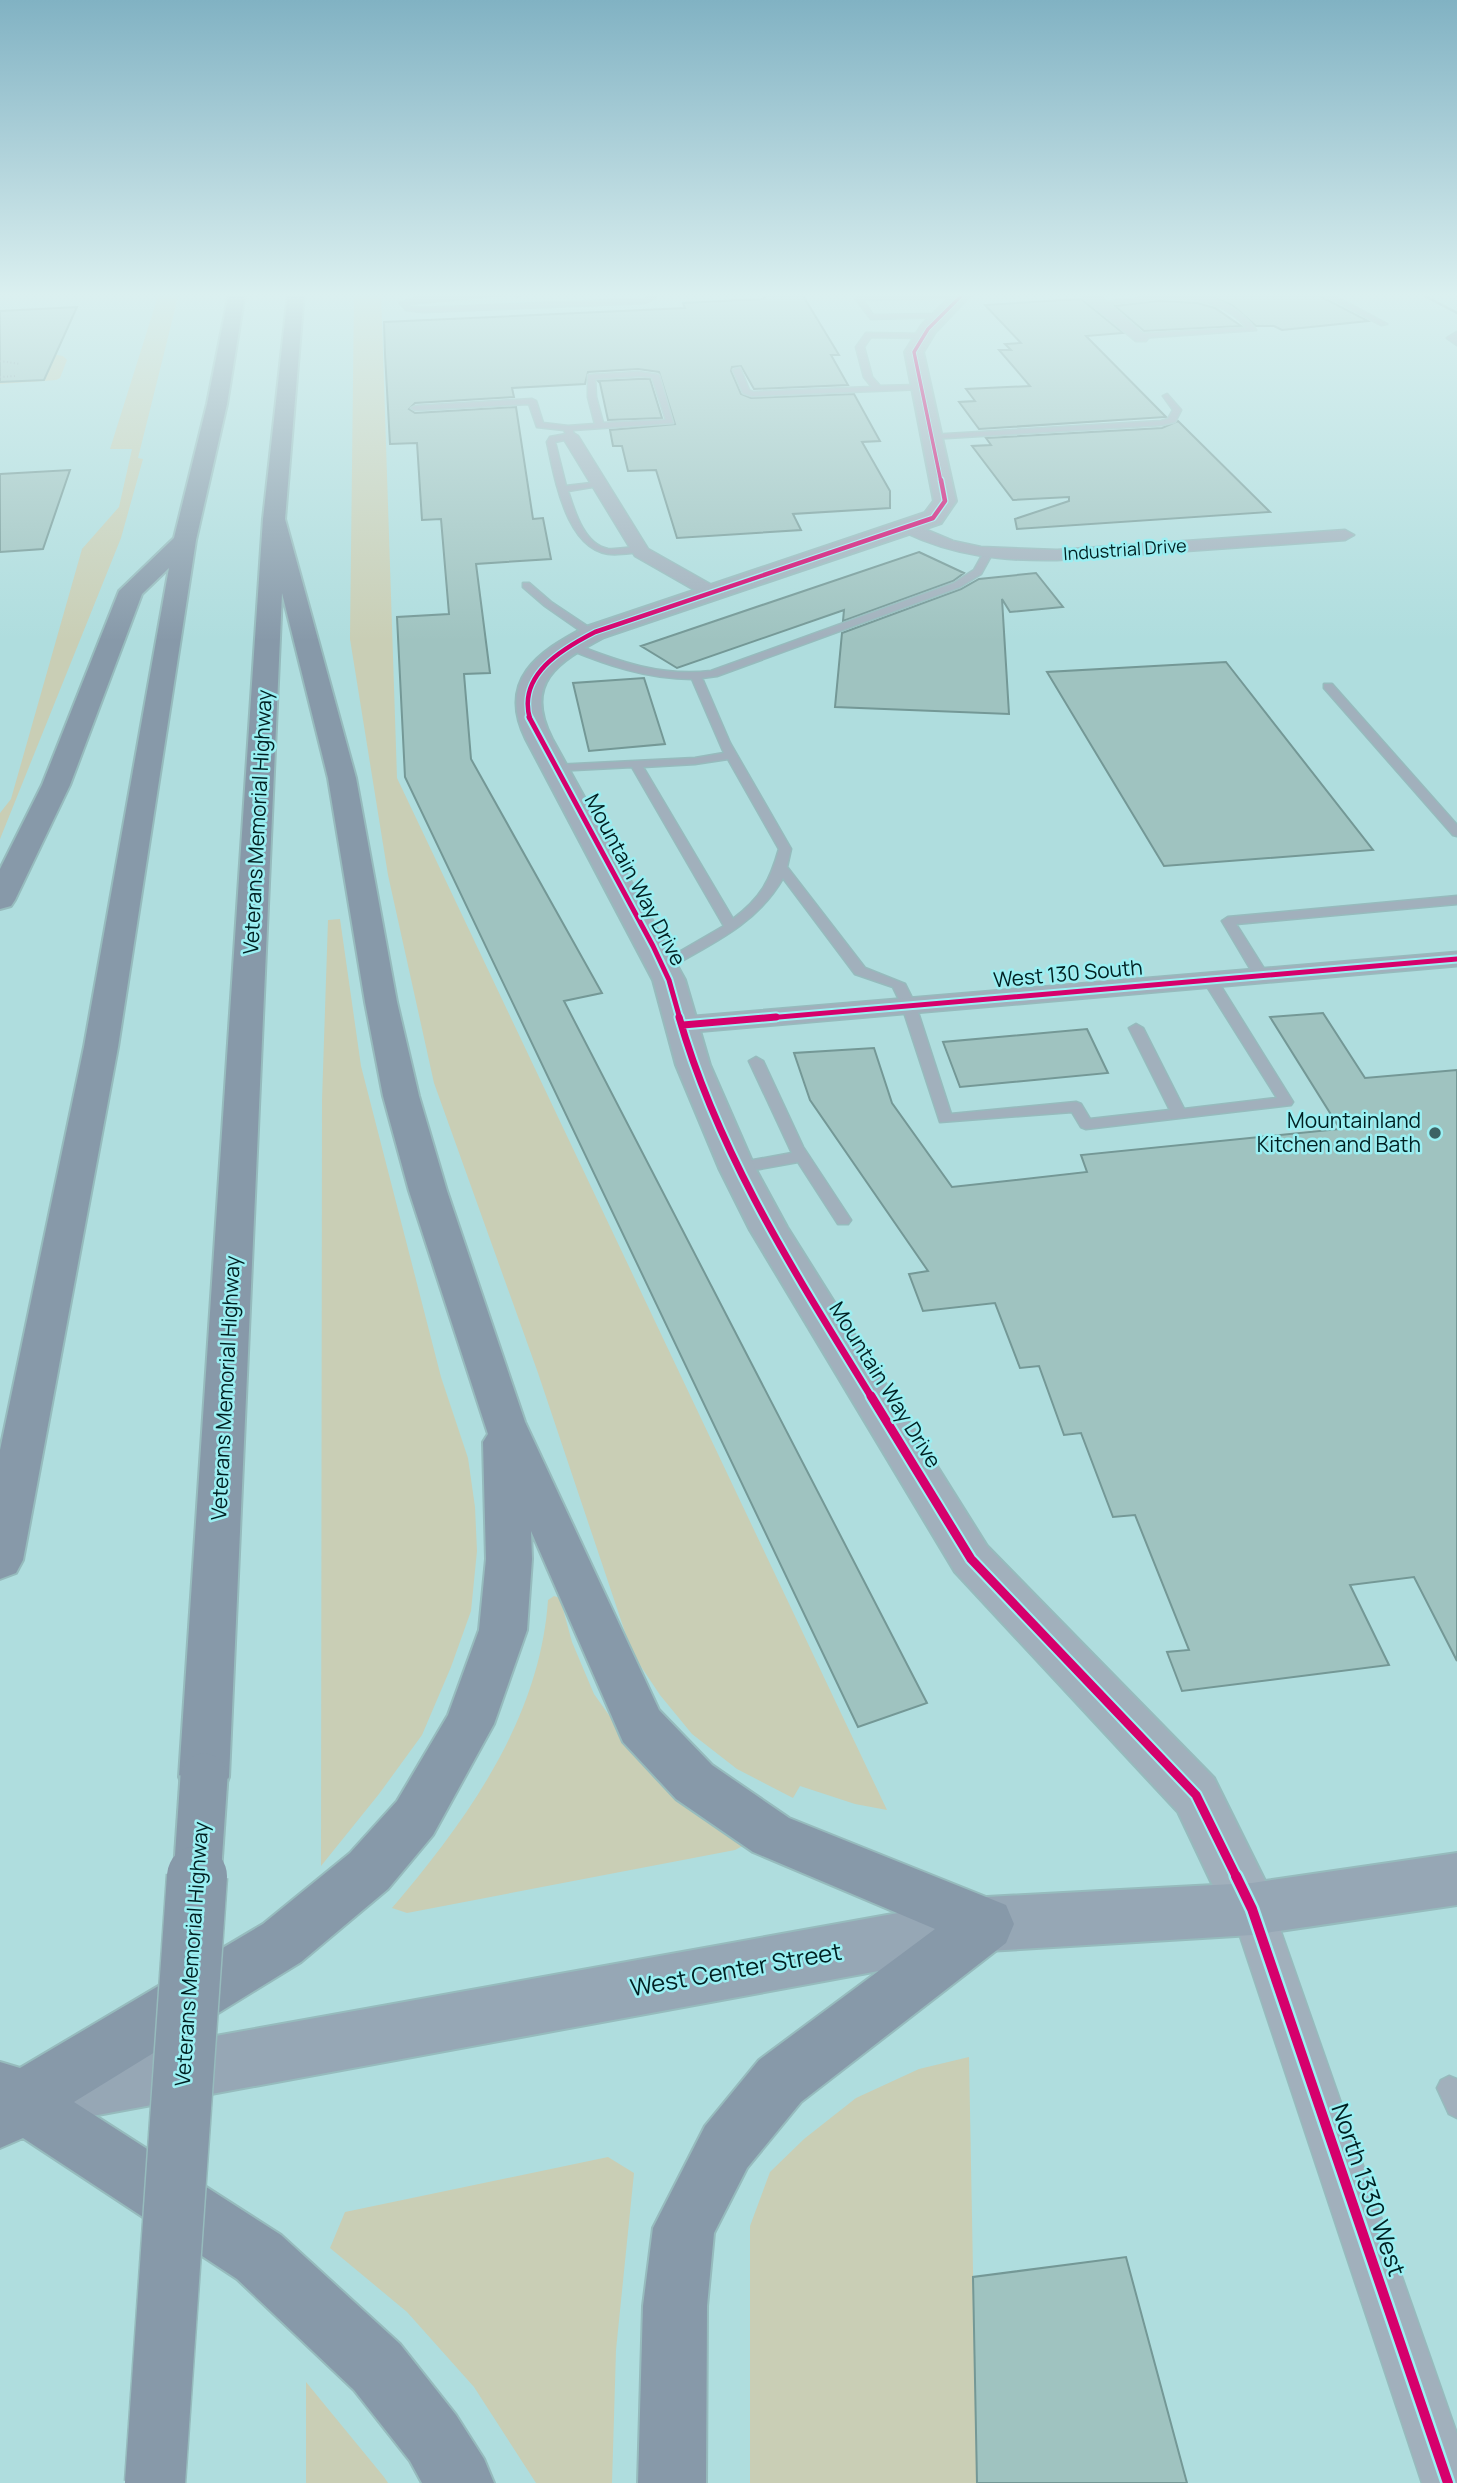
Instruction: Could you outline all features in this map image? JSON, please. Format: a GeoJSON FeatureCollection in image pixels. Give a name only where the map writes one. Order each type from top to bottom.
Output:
{"type":"FeatureCollection","features":[{"type":"Feature","properties":{"kind":"highway"},"geometry":{"type":"LineString","coordinates":[[0,1560],[101,1047],[185,540],[216,409]]}},
{"type":"Feature","properties":{"kind":"highway","name":"Veterans Memorial Highway"},"geometry":{"type":"LineString","coordinates":[[155,2483],[204,1776],[274,519],[285,409]]}},
{"type":"Feature","properties":{"kind":"highway"},"geometry":{"type":"LineString","coordinates":[[274,519],[342,778],[381,1002],[401,1096],[428,1191],[504,1422],[641,1726],[694,1783],[771,1835],[986,1924]]}},
{"type":"Feature","properties":{"kind":"highway"},"geometry":{"type":"LineString","coordinates":[[0,900],[56,785],[131,592],[185,540]]}},
{"type":"Feature","properties":{"kind":"highway"},"geometry":{"type":"LineString","coordinates":[[460,2483],[432,2438],[377,2367],[259,2257],[7,2103],[282,1943],[369,1871],[415,1818],[470,1724],[503,1630],[509,1559],[504,1422]]}},
{"type":"Feature","properties":{"kind":"highway"},"geometry":{"type":"LineString","coordinates":[[672,2483],[675,2306],[684,2228],[726,2147],[780,2081],[986,1924]]}},
{"type":"Feature","properties":{"kind":"main road","name":"West Center Street"},"geometry":{"type":"LineString","coordinates":[[7,2103],[986,1924],[1252,1909],[1457,1879]]}},
{"type":"Feature","properties":{"kind":"street","name":"Mountain Way Drive"},"geometry":{"type":"LineString","coordinates":[[924,409],[945,501],[933,518],[910,528],[711,592],[581,640],[541,668],[528,698],[528,713],[662,966],[708,1103],[769,1230],[971,1559],[1196,1795],[1252,1909]]}},
{"type":"Feature","properties":{"kind":"street"},"geometry":{"type":"LineString","coordinates":[[569,432],[639,549],[711,592]]}},
{"type":"Feature","properties":{"kind":"street","name":"Industrial Drive"},"geometry":{"type":"LineString","coordinates":[[910,528],[939,543],[987,555],[1057,555],[1345,535]]}},
{"type":"Feature","properties":{"kind":"street","name":"West 130 South"},"geometry":{"type":"LineString","coordinates":[[683,1026],[1457,959]]}},
{"type":"Feature","properties":{"kind":"street","name":"North 1330 West"},"geometry":{"type":"LineString","coordinates":[[1252,1909],[1448,2483]]}},
{"type":"Feature","properties":{"kind":"lane"},"geometry":{"type":"LineString","coordinates":[[535,409],[540,425],[569,432]]}},
{"type":"Feature","properties":{"kind":"lane"},"geometry":{"type":"LineString","coordinates":[[595,409],[600,426]]}},
{"type":"Feature","properties":{"kind":"lane"},"geometry":{"type":"LineString","coordinates":[[639,549],[603,551],[593,547],[573,518],[561,489],[551,442],[569,432],[600,426],[670,421],[666,409]]}},
{"type":"Feature","properties":{"kind":"lane"},"geometry":{"type":"LineString","coordinates":[[929,433],[1162,423],[1172,420],[1177,409]]}},
{"type":"Feature","properties":{"kind":"lane"},"geometry":{"type":"LineString","coordinates":[[929,433],[1110,416]]}},
{"type":"Feature","properties":{"kind":"lane"},"geometry":{"type":"LineString","coordinates":[[561,489],[600,485]]}},
{"type":"Feature","properties":{"kind":"lane"},"geometry":{"type":"LineString","coordinates":[[526,585],[548,604],[581,640],[644,673],[696,677],[712,674],[957,585],[978,572],[987,555]]}},
{"type":"Feature","properties":{"kind":"lane"},"geometry":{"type":"LineString","coordinates":[[662,966],[731,927],[764,897],[776,879],[785,849],[731,755],[696,677]]}},
{"type":"Feature","properties":{"kind":"lane"},"geometry":{"type":"LineString","coordinates":[[1328,686],[1457,832]]}},
{"type":"Feature","properties":{"kind":"lane"},"geometry":{"type":"LineString","coordinates":[[555,768],[695,761],[731,755]]}},
{"type":"Feature","properties":{"kind":"lane"},"geometry":{"type":"LineString","coordinates":[[635,764],[731,927]]}},
{"type":"Feature","properties":{"kind":"lane"},"geometry":{"type":"LineString","coordinates":[[780,866],[860,971],[898,984],[909,1006],[945,1119],[1076,1107],[1086,1124],[1286,1102],[1210,979]]}},
{"type":"Feature","properties":{"kind":"lane"},"geometry":{"type":"LineString","coordinates":[[1261,975],[1228,921],[1457,900]]}},
{"type":"Feature","properties":{"kind":"lane"},"geometry":{"type":"LineString","coordinates":[[1136,1028],[1179,1114]]}},
{"type":"Feature","properties":{"kind":"lane"},"geometry":{"type":"LineString","coordinates":[[756,1061],[801,1156],[843,1220]]}},
{"type":"Feature","properties":{"kind":"lane"},"geometry":{"type":"LineString","coordinates":[[737,1168],[801,1156]]}},
{"type":"Feature","properties":{"kind":"green space"},"geometry":{"type":"Polygon","coordinates":[[[123,409],[150,409],[138,458],[143,459],[121,538],[0,839],[0,813],[11,799],[82,549],[119,507],[132,449],[110,449],[123,409]]]}},
{"type":"Feature","properties":{"kind":"green space"},"geometry":{"type":"Polygon","coordinates":[[[353,409],[385,409],[397,778],[887,1810],[855,1804],[800,1786],[793,1798],[737,1769],[692,1734],[660,1695],[632,1653],[538,1373],[434,1083],[388,875],[350,639],[353,409]]]}},
{"type":"Feature","properties":{"kind":"green space"},"geometry":{"type":"Polygon","coordinates":[[[340,919],[361,1066],[441,1377],[468,1458],[475,1507],[477,1551],[471,1611],[422,1735],[321,1866],[322,1100],[328,920],[340,919]]]}},
{"type":"Feature","properties":{"kind":"green space"},"geometry":{"type":"Polygon","coordinates":[[[554,1596],[560,1598],[572,1642],[594,1694],[635,1752],[754,1840],[735,1850],[407,1913],[392,1908],[447,1839],[495,1766],[515,1727],[531,1686],[542,1644],[548,1600],[554,1596]]]}},
{"type":"Feature","properties":{"kind":"green space"},"geometry":{"type":"Polygon","coordinates":[[[969,2057],[977,2483],[750,2483],[750,2226],[770,2172],[804,2139],[856,2098],[919,2069],[969,2057]]]}},
{"type":"Feature","properties":{"kind":"green space"},"geometry":{"type":"Polygon","coordinates":[[[608,2157],[634,2173],[616,2350],[612,2483],[536,2483],[474,2387],[407,2312],[330,2248],[345,2212],[608,2157]]]}},
{"type":"Feature","properties":{"kind":"green space"},"geometry":{"type":"Polygon","coordinates":[[[306,2382],[384,2477],[388,2483],[306,2483],[306,2382]]]}},
{"type":"Feature","properties":{"kind":"building"},"geometry":{"type":"Polygon","coordinates":[[[388,409],[409,409],[415,413],[516,409],[533,519],[543,518],[551,559],[476,564],[490,673],[464,674],[471,759],[602,993],[564,1001],[927,1703],[858,1727],[405,777],[397,617],[449,614],[441,519],[422,520],[417,443],[390,444],[388,409]]]}},
{"type":"Feature","properties":{"kind":"building"},"geometry":{"type":"Polygon","coordinates":[[[606,409],[659,409],[662,418],[608,420],[606,409]]]}},
{"type":"Feature","properties":{"kind":"building"},"geometry":{"type":"Polygon","coordinates":[[[670,409],[862,409],[880,441],[862,442],[890,491],[890,508],[793,514],[801,530],[677,538],[656,470],[628,471],[622,446],[613,446],[610,430],[675,424],[670,409]]]}},
{"type":"Feature","properties":{"kind":"building"},"geometry":{"type":"Polygon","coordinates":[[[964,409],[1158,409],[1166,417],[979,429],[964,409]]]}},
{"type":"Feature","properties":{"kind":"building"},"geometry":{"type":"Polygon","coordinates":[[[1178,421],[1270,512],[1017,529],[1015,519],[1069,501],[1069,497],[1013,500],[972,446],[991,445],[986,438],[1162,428],[1178,421]]]}},
{"type":"Feature","properties":{"kind":"building"},"geometry":{"type":"Polygon","coordinates":[[[70,470],[43,549],[0,552],[0,474],[70,470]]]}},
{"type":"Feature","properties":{"kind":"building"},"geometry":{"type":"Polygon","coordinates":[[[919,552],[964,573],[953,581],[843,621],[844,610],[677,668],[641,646],[919,552]]]}},
{"type":"Feature","properties":{"kind":"building"},"geometry":{"type":"Polygon","coordinates":[[[1036,573],[1063,607],[1010,612],[1002,599],[1009,714],[835,707],[842,633],[961,589],[979,579],[1036,573]]]}},
{"type":"Feature","properties":{"kind":"building"},"geometry":{"type":"Polygon","coordinates":[[[1226,662],[1373,850],[1164,866],[1047,672],[1226,662]]]}},
{"type":"Feature","properties":{"kind":"building"},"geometry":{"type":"Polygon","coordinates":[[[644,678],[665,744],[589,751],[573,683],[644,678]]]}},
{"type":"Feature","properties":{"kind":"building"},"geometry":{"type":"Polygon","coordinates":[[[1323,1013],[1365,1078],[1457,1070],[1457,1661],[1414,1577],[1350,1585],[1389,1665],[1182,1691],[1167,1652],[1189,1650],[1135,1515],[1113,1517],[1081,1433],[1064,1435],[1039,1366],[1020,1368],[995,1303],[923,1311],[909,1274],[928,1271],[810,1100],[794,1053],[874,1048],[892,1103],[952,1187],[1087,1172],[1081,1155],[1340,1129],[1270,1017],[1323,1013]]]}},
{"type":"Feature","properties":{"kind":"building"},"geometry":{"type":"Polygon","coordinates":[[[1087,1029],[1108,1073],[960,1087],[943,1042],[1087,1029]]]}},
{"type":"Feature","properties":{"kind":"building"},"geometry":{"type":"Polygon","coordinates":[[[1126,2257],[1187,2483],[977,2483],[973,2277],[1126,2257]]]}},
{"type":"Feature","properties":{"kind":"cycle path"},"geometry":{"type":"LineString","coordinates":[[926,409],[945,501],[933,518],[595,632],[559,653],[538,673],[527,698],[528,713],[539,739],[669,980],[693,1065],[737,1168],[769,1230],[971,1559],[1196,1795],[1252,1909],[1448,2483]]}},
{"type":"Feature","properties":{"kind":"cycle path"},"geometry":{"type":"LineString","coordinates":[[683,1025],[1457,959]]}},
{"type":"Feature","properties":{"kind":"place","name":"Mountainland Kitchen and Bath"},"geometry":{"type":"Point","coordinates":[1435,1133]}}]}
